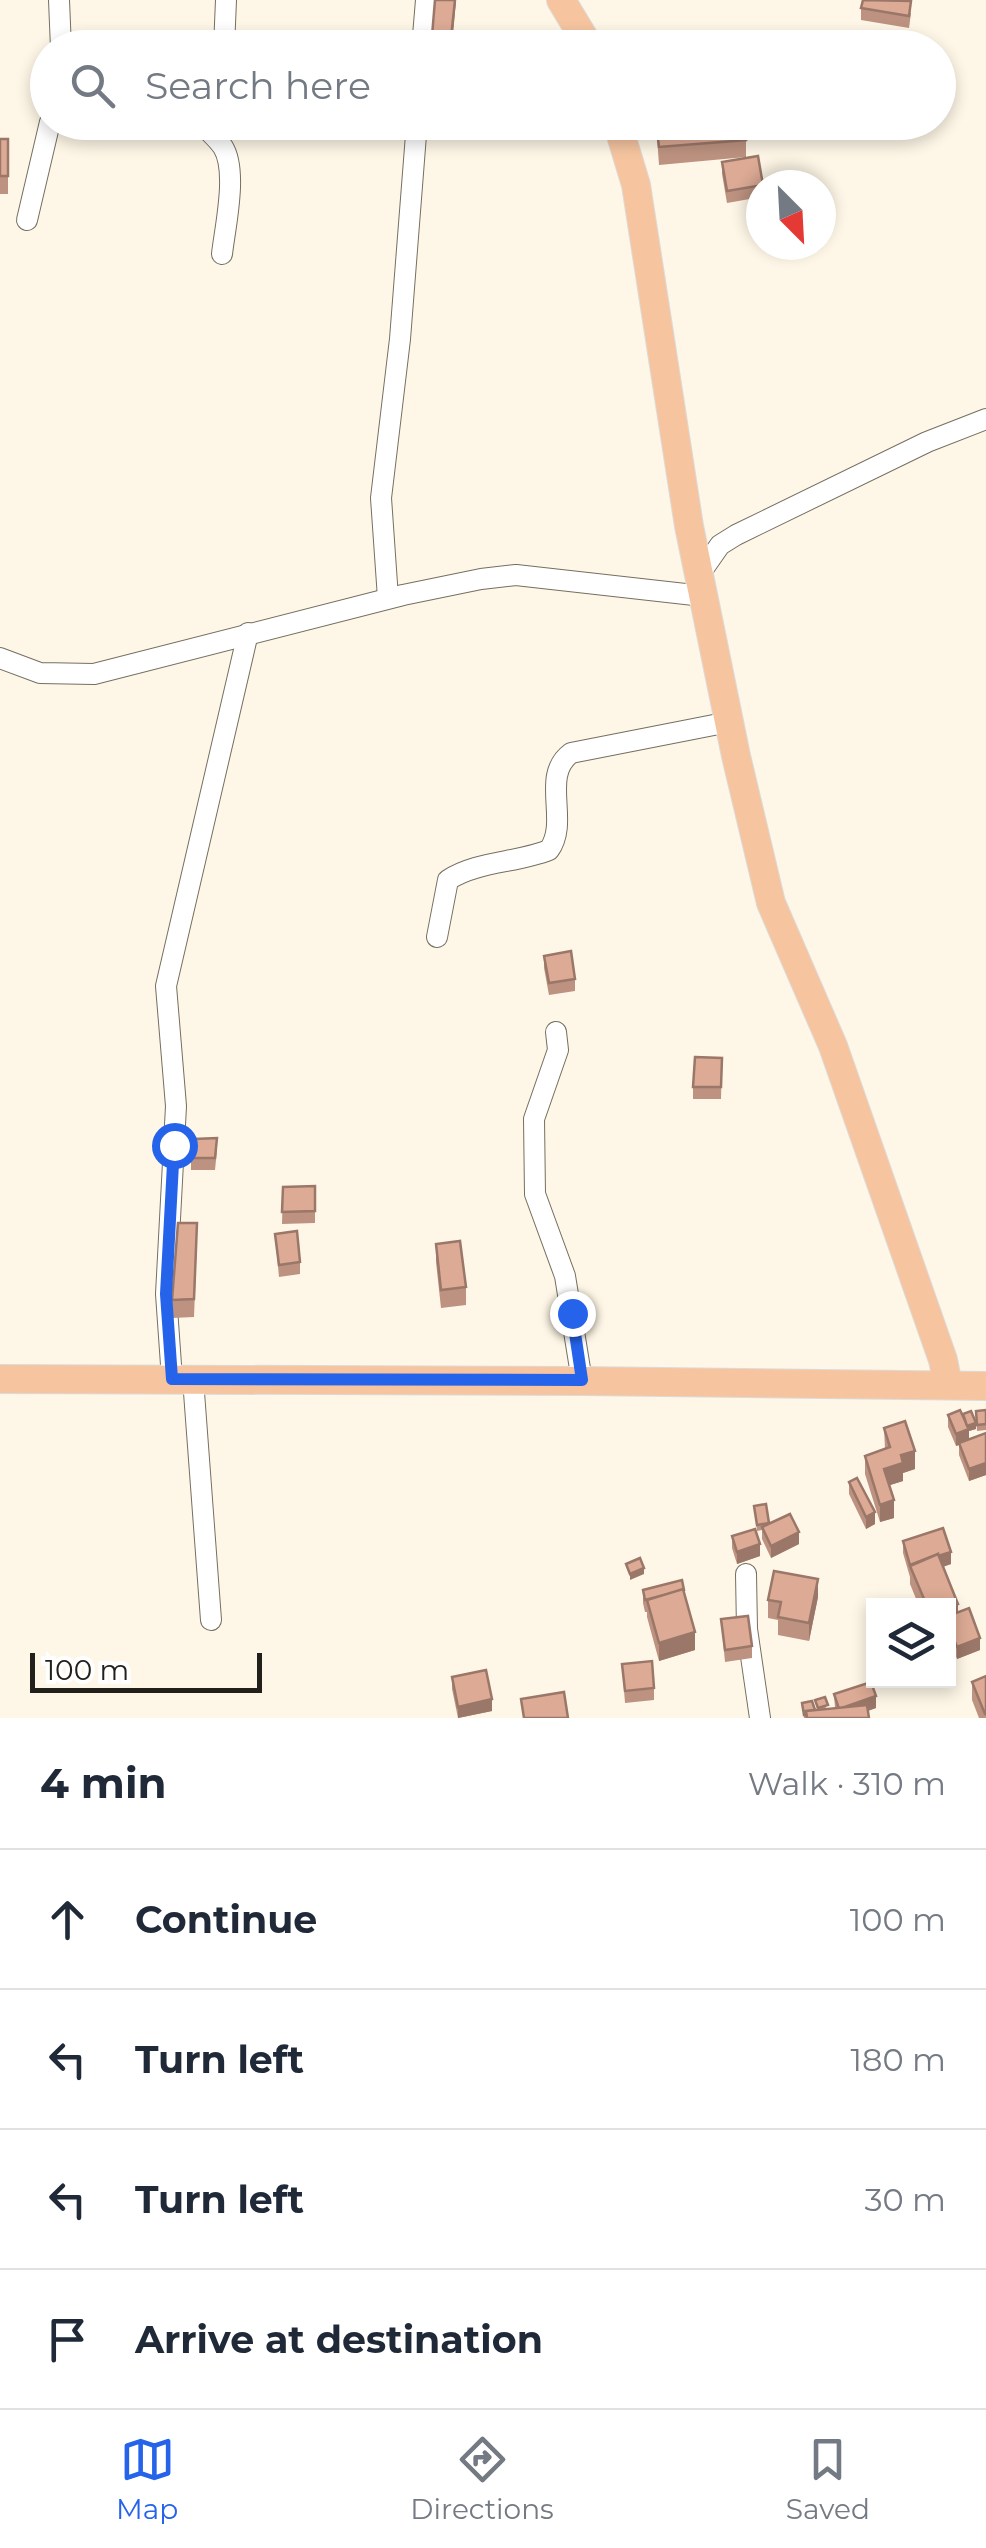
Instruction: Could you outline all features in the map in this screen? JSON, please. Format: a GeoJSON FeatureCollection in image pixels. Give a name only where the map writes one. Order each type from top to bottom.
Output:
{"type":"FeatureCollection","features":[{"type":"Feature","properties":{"kind":"main road"},"geometry":{"type":"LineString","coordinates":[[561,0],[579,30]]}},
{"type":"Feature","properties":{"kind":"main road"},"geometry":{"type":"LineString","coordinates":[[622,140],[636,185],[701,585],[771,903],[833,1046],[943,1360],[948,1385]]}},
{"type":"Feature","properties":{"kind":"main road"},"geometry":{"type":"LineString","coordinates":[[0,1379],[582,1380],[986,1386]]}},
{"type":"Feature","properties":{"kind":"street"},"geometry":{"type":"LineString","coordinates":[[60,0],[61,30]]}},
{"type":"Feature","properties":{"kind":"street"},"geometry":{"type":"LineString","coordinates":[[225,30],[226,0]]}},
{"type":"Feature","properties":{"kind":"street"},"geometry":{"type":"LineString","coordinates":[[424,30],[426,0]]}},
{"type":"Feature","properties":{"kind":"street"},"geometry":{"type":"LineString","coordinates":[[27,220],[46,140]]}},
{"type":"Feature","properties":{"kind":"street"},"geometry":{"type":"LineString","coordinates":[[216,140],[228,158],[222,254]]}},
{"type":"Feature","properties":{"kind":"street"},"geometry":{"type":"LineString","coordinates":[[388,598],[382,498],[400,338],[415,140]]}},
{"type":"Feature","properties":{"kind":"street"},"geometry":{"type":"LineString","coordinates":[[0,658],[40,674],[77,676],[388,598],[482,579],[516,576],[701,585],[720,546],[736,535],[927,442],[986,419]]}},
{"type":"Feature","properties":{"kind":"street"},"geometry":{"type":"LineString","coordinates":[[211,1620],[183,1379],[166,1294],[176,1106],[166,986],[248,633]]}},
{"type":"Feature","properties":{"kind":"street"},"geometry":{"type":"LineString","coordinates":[[437,937],[448,880],[460,872],[549,850],[558,830],[556,773],[560,761],[571,753],[729,722]]}},
{"type":"Feature","properties":{"kind":"street"},"geometry":{"type":"LineString","coordinates":[[556,1032],[558,1050],[534,1119],[534,1194],[566,1276],[582,1380]]}},
{"type":"Feature","properties":{"kind":"street"},"geometry":{"type":"LineString","coordinates":[[746,1574],[747,1630],[760,1718]]}},
{"type":"Feature","properties":{"kind":"building"},"geometry":{"type":"Polygon","coordinates":[[[435,0],[455,0],[452,30],[432,30],[435,0]]]}},
{"type":"Feature","properties":{"kind":"building"},"geometry":{"type":"Polygon","coordinates":[[[863,0],[911,1],[909,16],[861,8],[863,0]]]}},
{"type":"Feature","properties":{"kind":"building"},"geometry":{"type":"Polygon","coordinates":[[[0,139],[8,139],[8,176],[0,176],[0,139]]]}},
{"type":"Feature","properties":{"kind":"building"},"geometry":{"type":"Polygon","coordinates":[[[658,140],[746,140],[659,147],[658,140]]]}},
{"type":"Feature","properties":{"kind":"building"},"geometry":{"type":"Polygon","coordinates":[[[758,156],[760,170],[746,170],[746,188],[727,191],[722,162],[758,156]]]}},
{"type":"Feature","properties":{"kind":"building"},"geometry":{"type":"Polygon","coordinates":[[[571,951],[575,979],[549,983],[544,956],[571,951]]]}},
{"type":"Feature","properties":{"kind":"building"},"geometry":{"type":"Polygon","coordinates":[[[695,1057],[722,1058],[721,1087],[693,1087],[695,1057]]]}},
{"type":"Feature","properties":{"kind":"building"},"geometry":{"type":"Polygon","coordinates":[[[217,1138],[215,1158],[191,1158],[194,1139],[217,1138]]]}},
{"type":"Feature","properties":{"kind":"building"},"geometry":{"type":"Polygon","coordinates":[[[315,1186],[315,1211],[282,1212],[283,1187],[315,1186]]]}},
{"type":"Feature","properties":{"kind":"building"},"geometry":{"type":"Polygon","coordinates":[[[178,1223],[197,1223],[194,1299],[172,1300],[178,1223]]]}},
{"type":"Feature","properties":{"kind":"building"},"geometry":{"type":"Polygon","coordinates":[[[297,1231],[300,1262],[279,1265],[275,1234],[297,1231]]]}},
{"type":"Feature","properties":{"kind":"building"},"geometry":{"type":"Polygon","coordinates":[[[460,1241],[466,1287],[441,1290],[436,1244],[460,1241]]]}},
{"type":"Feature","properties":{"kind":"building"},"geometry":{"type":"Polygon","coordinates":[[[960,1410],[969,1429],[956,1434],[948,1415],[960,1410]]]}},
{"type":"Feature","properties":{"kind":"building"},"geometry":{"type":"Polygon","coordinates":[[[986,1410],[986,1424],[977,1425],[976,1411],[986,1410]]]}},
{"type":"Feature","properties":{"kind":"building"},"geometry":{"type":"Polygon","coordinates":[[[971,1411],[976,1423],[967,1426],[963,1414],[971,1411]]]}},
{"type":"Feature","properties":{"kind":"building"},"geometry":{"type":"Polygon","coordinates":[[[905,1421],[915,1451],[901,1455],[903,1463],[884,1469],[894,1500],[880,1505],[865,1456],[890,1447],[884,1428],[905,1421]]]}},
{"type":"Feature","properties":{"kind":"building"},"geometry":{"type":"Polygon","coordinates":[[[986,1433],[986,1463],[969,1469],[959,1443],[986,1433]]]}},
{"type":"Feature","properties":{"kind":"building"},"geometry":{"type":"Polygon","coordinates":[[[857,1478],[875,1512],[866,1517],[849,1482],[857,1478]]]}},
{"type":"Feature","properties":{"kind":"building"},"geometry":{"type":"Polygon","coordinates":[[[766,1504],[769,1523],[757,1525],[754,1506],[766,1504]]]}},
{"type":"Feature","properties":{"kind":"building"},"geometry":{"type":"Polygon","coordinates":[[[790,1514],[799,1532],[771,1546],[762,1527],[790,1514]]]}},
{"type":"Feature","properties":{"kind":"building"},"geometry":{"type":"Polygon","coordinates":[[[943,1528],[951,1552],[910,1565],[903,1541],[943,1528]]]}},
{"type":"Feature","properties":{"kind":"building"},"geometry":{"type":"Polygon","coordinates":[[[755,1529],[760,1544],[737,1552],[732,1536],[755,1529]]]}},
{"type":"Feature","properties":{"kind":"building"},"geometry":{"type":"Polygon","coordinates":[[[938,1554],[956,1598],[924,1598],[910,1566],[938,1554]]]}},
{"type":"Feature","properties":{"kind":"building"},"geometry":{"type":"Polygon","coordinates":[[[640,1558],[644,1568],[630,1574],[626,1564],[640,1558]]]}},
{"type":"Feature","properties":{"kind":"building"},"geometry":{"type":"Polygon","coordinates":[[[774,1571],[818,1579],[809,1623],[778,1617],[781,1602],[768,1600],[774,1571]]]}},
{"type":"Feature","properties":{"kind":"building"},"geometry":{"type":"Polygon","coordinates":[[[682,1580],[684,1590],[645,1600],[643,1590],[682,1580]]]}},
{"type":"Feature","properties":{"kind":"building"},"geometry":{"type":"Polygon","coordinates":[[[683,1589],[695,1632],[659,1643],[647,1600],[683,1589]]]}},
{"type":"Feature","properties":{"kind":"building"},"geometry":{"type":"Polygon","coordinates":[[[969,1608],[980,1638],[957,1647],[956,1613],[969,1608]]]}},
{"type":"Feature","properties":{"kind":"building"},"geometry":{"type":"Polygon","coordinates":[[[748,1616],[752,1646],[725,1650],[721,1619],[748,1616]]]}},
{"type":"Feature","properties":{"kind":"building"},"geometry":{"type":"Polygon","coordinates":[[[652,1661],[654,1688],[625,1691],[622,1664],[652,1661]]]}},
{"type":"Feature","properties":{"kind":"building"},"geometry":{"type":"Polygon","coordinates":[[[486,1670],[492,1699],[458,1707],[452,1677],[486,1670]]]}},
{"type":"Feature","properties":{"kind":"building"},"geometry":{"type":"Polygon","coordinates":[[[986,1676],[986,1714],[985,1714],[972,1682],[986,1676]]]}},
{"type":"Feature","properties":{"kind":"building"},"geometry":{"type":"Polygon","coordinates":[[[866,1684],[876,1696],[839,1709],[834,1694],[866,1684]]]}},
{"type":"Feature","properties":{"kind":"building"},"geometry":{"type":"Polygon","coordinates":[[[564,1692],[568,1718],[524,1718],[521,1699],[564,1692]]]}},
{"type":"Feature","properties":{"kind":"building"},"geometry":{"type":"Polygon","coordinates":[[[825,1697],[828,1705],[818,1708],[815,1700],[825,1697]]]}},
{"type":"Feature","properties":{"kind":"building"},"geometry":{"type":"Polygon","coordinates":[[[812,1701],[815,1710],[804,1715],[802,1703],[812,1701]]]}},
{"type":"Feature","properties":{"kind":"building"},"geometry":{"type":"Polygon","coordinates":[[[867,1705],[869,1718],[807,1718],[806,1711],[867,1705]]]}},
{"type":"Feature","properties":{"kind":"route"},"geometry":{"type":"LineString","coordinates":[[174,1145],[166,1294],[172,1379],[582,1380],[572,1313]]}}]}
